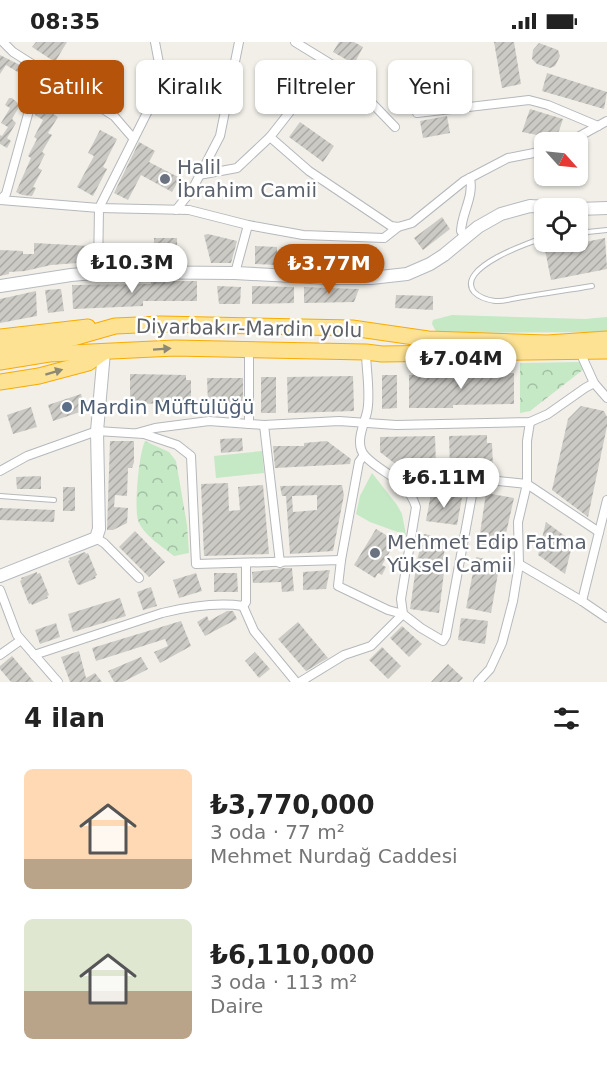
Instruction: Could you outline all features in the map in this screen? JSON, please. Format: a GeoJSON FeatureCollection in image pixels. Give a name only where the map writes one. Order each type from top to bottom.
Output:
{"type":"FeatureCollection","features":[{"type":"Feature","properties":{"kind":"highway","name":"Diyarbakır-Mardin yolu"},"geometry":{"type":"LineString","coordinates":[[0,349],[73,338],[115,326],[161,324],[352,328],[428,339],[547,343],[607,339]]}},
{"type":"Feature","properties":{"kind":"highway"},"geometry":{"type":"LineString","coordinates":[[0,337],[81,327],[115,326]]}},
{"type":"Feature","properties":{"kind":"highway","name":"Diyarbakır-Mardin yolu"},"geometry":{"type":"LineString","coordinates":[[0,362],[49,354],[175,348],[382,354],[607,351]]}},
{"type":"Feature","properties":{"kind":"highway"},"geometry":{"type":"LineString","coordinates":[[0,382],[39,376],[88,363],[104,352]]}},
{"type":"Feature","properties":{"kind":"street"},"geometry":{"type":"LineString","coordinates":[[3,42],[25,60]]}},
{"type":"Feature","properties":{"kind":"street"},"geometry":{"type":"LineString","coordinates":[[98,273],[99,208],[162,79],[155,42]]}},
{"type":"Feature","properties":{"kind":"street"},"geometry":{"type":"LineString","coordinates":[[176,210],[192,190],[220,136],[239,42]]}},
{"type":"Feature","properties":{"kind":"street"},"geometry":{"type":"LineString","coordinates":[[295,42],[323,60]]}},
{"type":"Feature","properties":{"kind":"street"},"geometry":{"type":"LineString","coordinates":[[472,106],[529,100],[548,105],[598,126]]}},
{"type":"Feature","properties":{"kind":"street"},"geometry":{"type":"LineString","coordinates":[[376,107],[395,127]]}},
{"type":"Feature","properties":{"kind":"street"},"geometry":{"type":"LineString","coordinates":[[0,201],[6,195],[28,114]]}},
{"type":"Feature","properties":{"kind":"street"},"geometry":{"type":"LineString","coordinates":[[111,114],[133,138]]}},
{"type":"Feature","properties":{"kind":"street"},"geometry":{"type":"LineString","coordinates":[[199,175],[237,168],[270,137],[288,114]]}},
{"type":"Feature","properties":{"kind":"street"},"geometry":{"type":"LineString","coordinates":[[587,132],[607,121]]}},
{"type":"Feature","properties":{"kind":"street"},"geometry":{"type":"LineString","coordinates":[[270,137],[309,171],[391,226],[398,227]]}},
{"type":"Feature","properties":{"kind":"street"},"geometry":{"type":"LineString","coordinates":[[0,201],[99,208],[189,210],[248,225],[303,235],[384,238],[398,227],[411,223],[470,178],[508,158],[534,153]]}},
{"type":"Feature","properties":{"kind":"street"},"geometry":{"type":"LineString","coordinates":[[466,238],[461,231],[462,220],[472,190],[470,178]]}},
{"type":"Feature","properties":{"kind":"street"},"geometry":{"type":"LineString","coordinates":[[0,286],[98,273],[235,273],[329,278],[371,278],[407,274],[430,264],[466,238],[478,226],[515,209],[534,206]]}},
{"type":"Feature","properties":{"kind":"street"},"geometry":{"type":"LineString","coordinates":[[588,208],[607,207]]}},
{"type":"Feature","properties":{"kind":"street"},"geometry":{"type":"LineString","coordinates":[[235,273],[248,225]]}},
{"type":"Feature","properties":{"kind":"street"},"geometry":{"type":"LineString","coordinates":[[249,350],[249,424]]}},
{"type":"Feature","properties":{"kind":"street"},"geometry":{"type":"LineString","coordinates":[[0,576],[96,538],[99,529],[96,431],[104,352]]}},
{"type":"Feature","properties":{"kind":"street"},"geometry":{"type":"LineString","coordinates":[[366,352],[368,410],[360,444],[364,455],[405,485],[416,507],[401,598],[403,614]]}},
{"type":"Feature","properties":{"kind":"street"},"geometry":{"type":"LineString","coordinates":[[580,352],[594,383],[607,398]]}},
{"type":"Feature","properties":{"kind":"street"},"geometry":{"type":"LineString","coordinates":[[136,433],[155,428],[209,421],[264,425],[339,421],[396,425],[530,422],[549,414],[594,383]]}},
{"type":"Feature","properties":{"kind":"street"},"geometry":{"type":"LineString","coordinates":[[478,682],[490,669],[502,643],[513,602],[519,564],[518,522],[527,484],[527,441],[530,422]]}},
{"type":"Feature","properties":{"kind":"street"},"geometry":{"type":"LineString","coordinates":[[264,425],[280,563]]}},
{"type":"Feature","properties":{"kind":"street"},"geometry":{"type":"LineString","coordinates":[[0,471],[27,456],[96,431],[136,433],[177,445],[190,456],[196,564],[341,560]]}},
{"type":"Feature","properties":{"kind":"street"},"geometry":{"type":"LineString","coordinates":[[364,455],[359,462],[338,586],[388,610],[403,614],[434,637],[443,640],[446,636],[475,479]]}},
{"type":"Feature","properties":{"kind":"street"},"geometry":{"type":"LineString","coordinates":[[405,485],[475,479],[527,484],[598,535],[607,539]]}},
{"type":"Feature","properties":{"kind":"street"},"geometry":{"type":"LineString","coordinates":[[582,601],[607,500]]}},
{"type":"Feature","properties":{"kind":"street"},"geometry":{"type":"LineString","coordinates":[[96,538],[139,578]]}},
{"type":"Feature","properties":{"kind":"street"},"geometry":{"type":"LineString","coordinates":[[243,606],[246,602],[246,564]]}},
{"type":"Feature","properties":{"kind":"street"},"geometry":{"type":"LineString","coordinates":[[519,564],[607,618]]}},
{"type":"Feature","properties":{"kind":"street"},"geometry":{"type":"LineString","coordinates":[[0,590],[21,640],[58,682]]}},
{"type":"Feature","properties":{"kind":"street"},"geometry":{"type":"LineString","coordinates":[[34,655],[182,608],[234,604],[243,606]]}},
{"type":"Feature","properties":{"kind":"street"},"geometry":{"type":"LineString","coordinates":[[243,606],[254,631],[298,682],[344,655],[371,646],[403,614]]}},
{"type":"Feature","properties":{"kind":"street"},"geometry":{"type":"LineString","coordinates":[[0,654],[21,640]]}},
{"type":"Feature","properties":{"kind":"lane"},"geometry":{"type":"LineString","coordinates":[[588,232],[607,230]]}},
{"type":"Feature","properties":{"kind":"lane"},"geometry":{"type":"LineString","coordinates":[[534,241],[492,260],[477,271],[472,288],[475,293],[480,297],[496,301],[592,286]]}},
{"type":"Feature","properties":{"kind":"lane"},"geometry":{"type":"LineString","coordinates":[[0,496],[54,500]]}},
{"type":"Feature","properties":{"kind":"green space"},"geometry":{"type":"Polygon","coordinates":[[[452,315],[585,319],[607,317],[607,332],[437,333],[432,324],[433,320],[452,315]]]}},
{"type":"Feature","properties":{"kind":"green space"},"geometry":{"type":"Polygon","coordinates":[[[582,362],[584,369],[530,411],[520,413],[520,363],[582,362]]]}},
{"type":"Feature","properties":{"kind":"green space"},"geometry":{"type":"Polygon","coordinates":[[[145,441],[169,452],[176,461],[187,525],[189,553],[174,556],[148,535],[138,520],[138,480],[145,441]]]}},
{"type":"Feature","properties":{"kind":"green space"},"geometry":{"type":"Polygon","coordinates":[[[262,451],[264,473],[216,478],[214,456],[262,451]]]}},
{"type":"Feature","properties":{"kind":"green space"},"geometry":{"type":"Polygon","coordinates":[[[372,473],[402,514],[406,535],[370,522],[356,514],[360,496],[372,473]]]}},
{"type":"Feature","properties":{"kind":"building"},"geometry":{"type":"Polygon","coordinates":[[[36,42],[67,42],[56,60],[52,60],[32,47],[36,42]]]}},
{"type":"Feature","properties":{"kind":"building"},"geometry":{"type":"Polygon","coordinates":[[[339,42],[354,42],[363,47],[356,60],[347,60],[333,52],[339,42]]]}},
{"type":"Feature","properties":{"kind":"building"},"geometry":{"type":"Polygon","coordinates":[[[494,42],[514,42],[521,84],[502,88],[494,42]]]}},
{"type":"Feature","properties":{"kind":"building"},"geometry":{"type":"Polygon","coordinates":[[[539,43],[558,50],[560,56],[555,66],[550,68],[537,64],[532,59],[533,50],[539,43]]]}},
{"type":"Feature","properties":{"kind":"building"},"geometry":{"type":"Polygon","coordinates":[[[0,55],[18,64],[18,72],[6,65],[0,74],[0,55]]]}},
{"type":"Feature","properties":{"kind":"building"},"geometry":{"type":"Polygon","coordinates":[[[547,73],[607,92],[604,109],[542,91],[547,73]]]}},
{"type":"Feature","properties":{"kind":"building"},"geometry":{"type":"Polygon","coordinates":[[[9,98],[18,103],[18,108],[12,119],[16,123],[7,138],[11,141],[7,148],[0,144],[0,135],[2,136],[8,127],[1,123],[10,108],[5,105],[9,98]]]}},
{"type":"Feature","properties":{"kind":"building"},"geometry":{"type":"Polygon","coordinates":[[[530,109],[563,119],[558,132],[534,132],[534,134],[522,132],[530,109]]]}},
{"type":"Feature","properties":{"kind":"building"},"geometry":{"type":"Polygon","coordinates":[[[53,114],[58,117],[48,133],[52,135],[42,152],[45,154],[38,168],[42,170],[33,187],[36,188],[32,196],[16,192],[31,158],[28,156],[37,139],[34,137],[43,120],[35,115],[53,114]]]}},
{"type":"Feature","properties":{"kind":"building"},"geometry":{"type":"Polygon","coordinates":[[[447,116],[450,133],[423,138],[420,121],[447,116]]]}},
{"type":"Feature","properties":{"kind":"building"},"geometry":{"type":"Polygon","coordinates":[[[300,122],[334,146],[323,162],[289,137],[300,122]]]}},
{"type":"Feature","properties":{"kind":"building"},"geometry":{"type":"Polygon","coordinates":[[[100,130],[117,139],[103,167],[107,169],[93,196],[77,187],[94,156],[88,153],[100,130]]]}},
{"type":"Feature","properties":{"kind":"building"},"geometry":{"type":"Polygon","coordinates":[[[139,142],[155,151],[149,162],[180,178],[172,192],[141,175],[128,200],[114,193],[139,142]]]}},
{"type":"Feature","properties":{"kind":"building"},"geometry":{"type":"Polygon","coordinates":[[[442,217],[450,229],[423,250],[414,238],[442,217]]]}},
{"type":"Feature","properties":{"kind":"building"},"geometry":{"type":"Polygon","coordinates":[[[204,235],[237,241],[231,263],[211,263],[204,235]]]}},
{"type":"Feature","properties":{"kind":"building"},"geometry":{"type":"Polygon","coordinates":[[[154,238],[177,238],[177,261],[154,261],[154,238]]]}},
{"type":"Feature","properties":{"kind":"building"},"geometry":{"type":"Polygon","coordinates":[[[605,238],[607,269],[551,280],[545,252],[588,252],[588,241],[605,238]]]}},
{"type":"Feature","properties":{"kind":"building"},"geometry":{"type":"Polygon","coordinates":[[[34,243],[90,246],[90,262],[51,265],[9,272],[9,274],[0,276],[0,250],[34,254],[34,243]]]}},
{"type":"Feature","properties":{"kind":"building"},"geometry":{"type":"Polygon","coordinates":[[[114,244],[142,244],[142,261],[115,262],[114,244]]]}},
{"type":"Feature","properties":{"kind":"building"},"geometry":{"type":"Polygon","coordinates":[[[255,246],[277,247],[277,265],[255,264],[255,246]]]}},
{"type":"Feature","properties":{"kind":"building"},"geometry":{"type":"Polygon","coordinates":[[[290,248],[310,248],[310,265],[290,265],[290,248]]]}},
{"type":"Feature","properties":{"kind":"building"},"geometry":{"type":"Polygon","coordinates":[[[329,249],[374,251],[376,267],[330,266],[329,249]]]}},
{"type":"Feature","properties":{"kind":"building"},"geometry":{"type":"Polygon","coordinates":[[[151,281],[197,281],[197,301],[143,301],[143,306],[73,309],[72,285],[151,284],[151,281]]]}},
{"type":"Feature","properties":{"kind":"building"},"geometry":{"type":"Polygon","coordinates":[[[217,286],[241,287],[240,304],[219,304],[217,286]]]}},
{"type":"Feature","properties":{"kind":"building"},"geometry":{"type":"Polygon","coordinates":[[[252,286],[294,287],[294,303],[252,304],[252,286]]]}},
{"type":"Feature","properties":{"kind":"building"},"geometry":{"type":"Polygon","coordinates":[[[304,287],[359,289],[354,302],[304,303],[304,287]]]}},
{"type":"Feature","properties":{"kind":"building"},"geometry":{"type":"Polygon","coordinates":[[[61,289],[64,311],[48,313],[45,290],[61,289]]]}},
{"type":"Feature","properties":{"kind":"building"},"geometry":{"type":"Polygon","coordinates":[[[36,291],[37,316],[0,323],[0,299],[36,291]]]}},
{"type":"Feature","properties":{"kind":"building"},"geometry":{"type":"Polygon","coordinates":[[[396,295],[433,296],[433,310],[395,308],[396,295]]]}},
{"type":"Feature","properties":{"kind":"building"},"geometry":{"type":"Polygon","coordinates":[[[514,373],[514,404],[409,408],[409,375],[514,373]]]}},
{"type":"Feature","properties":{"kind":"building"},"geometry":{"type":"Polygon","coordinates":[[[130,374],[186,375],[186,380],[191,380],[191,403],[130,404],[130,374]]]}},
{"type":"Feature","properties":{"kind":"building"},"geometry":{"type":"Polygon","coordinates":[[[382,375],[397,375],[397,408],[382,409],[382,375]]]}},
{"type":"Feature","properties":{"kind":"building"},"geometry":{"type":"Polygon","coordinates":[[[353,376],[354,411],[288,413],[287,377],[353,376]]]}},
{"type":"Feature","properties":{"kind":"building"},"geometry":{"type":"Polygon","coordinates":[[[261,377],[276,377],[276,413],[261,413],[261,377]]]}},
{"type":"Feature","properties":{"kind":"building"},"geometry":{"type":"Polygon","coordinates":[[[207,378],[243,378],[243,404],[208,404],[207,378]]]}},
{"type":"Feature","properties":{"kind":"building","name":"Mardin Müftülüğü"},"geometry":{"type":"Polygon","coordinates":[[[81,394],[86,410],[53,421],[48,405],[81,394]]]}},
{"type":"Feature","properties":{"kind":"building"},"geometry":{"type":"Polygon","coordinates":[[[581,406],[604,411],[607,417],[588,517],[552,490],[568,419],[581,406]]]}},
{"type":"Feature","properties":{"kind":"building"},"geometry":{"type":"Polygon","coordinates":[[[31,407],[37,427],[13,434],[7,415],[31,407]]]}},
{"type":"Feature","properties":{"kind":"building"},"geometry":{"type":"Polygon","coordinates":[[[487,435],[487,443],[492,443],[493,467],[450,468],[449,436],[487,435]]]}},
{"type":"Feature","properties":{"kind":"building"},"geometry":{"type":"Polygon","coordinates":[[[435,436],[436,465],[398,466],[380,452],[380,437],[435,436]]]}},
{"type":"Feature","properties":{"kind":"building"},"geometry":{"type":"Polygon","coordinates":[[[242,438],[243,451],[221,453],[220,439],[242,438]]]}},
{"type":"Feature","properties":{"kind":"building"},"geometry":{"type":"Polygon","coordinates":[[[110,441],[134,441],[134,462],[132,468],[128,468],[127,496],[115,495],[114,507],[128,508],[127,523],[113,530],[107,530],[110,441]]]}},
{"type":"Feature","properties":{"kind":"building"},"geometry":{"type":"Polygon","coordinates":[[[327,441],[351,459],[350,464],[275,468],[273,446],[304,446],[304,443],[327,441]]]}},
{"type":"Feature","properties":{"kind":"building"},"geometry":{"type":"Polygon","coordinates":[[[41,476],[41,489],[17,489],[16,477],[41,476]]]}},
{"type":"Feature","properties":{"kind":"building"},"geometry":{"type":"Polygon","coordinates":[[[228,483],[229,511],[240,510],[238,487],[263,485],[269,554],[204,556],[201,484],[228,483]]]}},
{"type":"Feature","properties":{"kind":"building"},"geometry":{"type":"Polygon","coordinates":[[[342,485],[344,495],[333,551],[290,554],[286,496],[282,496],[280,486],[342,485]],[[317,495],[292,496],[293,512],[317,510],[317,495]]]}},
{"type":"Feature","properties":{"kind":"building"},"geometry":{"type":"Polygon","coordinates":[[[63,487],[75,487],[75,511],[63,511],[63,487]]]}},
{"type":"Feature","properties":{"kind":"building"},"geometry":{"type":"Polygon","coordinates":[[[431,493],[462,498],[457,525],[426,521],[431,493]]]}},
{"type":"Feature","properties":{"kind":"building"},"geometry":{"type":"Polygon","coordinates":[[[486,493],[514,498],[502,551],[478,547],[486,493]]]}},
{"type":"Feature","properties":{"kind":"building"},"geometry":{"type":"Polygon","coordinates":[[[0,508],[55,510],[54,522],[0,520],[0,508]]]}},
{"type":"Feature","properties":{"kind":"building"},"geometry":{"type":"Polygon","coordinates":[[[546,522],[573,542],[565,574],[538,555],[546,522]]]}},
{"type":"Feature","properties":{"kind":"building","name":"Mehmet Edip Fatma Yüksel Camii"},"geometry":{"type":"Polygon","coordinates":[[[376,529],[396,541],[382,565],[386,567],[382,575],[378,573],[375,578],[354,565],[376,529]]]}},
{"type":"Feature","properties":{"kind":"building"},"geometry":{"type":"Polygon","coordinates":[[[135,531],[165,562],[149,577],[119,547],[135,531]]]}},
{"type":"Feature","properties":{"kind":"building"},"geometry":{"type":"Polygon","coordinates":[[[424,534],[447,539],[442,564],[445,564],[439,613],[410,609],[417,560],[424,534]]]}},
{"type":"Feature","properties":{"kind":"building"},"geometry":{"type":"Polygon","coordinates":[[[88,553],[97,575],[96,578],[80,585],[77,584],[68,561],[69,558],[88,553]]]}},
{"type":"Feature","properties":{"kind":"building"},"geometry":{"type":"Polygon","coordinates":[[[476,557],[500,562],[491,613],[466,608],[476,557]]]}},
{"type":"Feature","properties":{"kind":"building"},"geometry":{"type":"Polygon","coordinates":[[[292,568],[294,591],[282,592],[281,582],[253,583],[252,572],[292,568]]]}},
{"type":"Feature","properties":{"kind":"building"},"geometry":{"type":"Polygon","coordinates":[[[330,570],[326,589],[303,590],[303,572],[330,570]]]}},
{"type":"Feature","properties":{"kind":"building"},"geometry":{"type":"Polygon","coordinates":[[[37,572],[37,574],[40,573],[49,595],[48,598],[32,605],[29,604],[20,581],[21,578],[37,572]]]}},
{"type":"Feature","properties":{"kind":"building"},"geometry":{"type":"Polygon","coordinates":[[[196,573],[202,591],[179,598],[173,580],[196,573]]]}},
{"type":"Feature","properties":{"kind":"building"},"geometry":{"type":"Polygon","coordinates":[[[214,573],[237,573],[238,592],[214,592],[214,573]]]}},
{"type":"Feature","properties":{"kind":"building"},"geometry":{"type":"Polygon","coordinates":[[[151,587],[157,606],[143,610],[137,592],[151,587]]]}},
{"type":"Feature","properties":{"kind":"building"},"geometry":{"type":"Polygon","coordinates":[[[120,598],[126,616],[73,632],[68,614],[120,598]]]}},
{"type":"Feature","properties":{"kind":"building"},"geometry":{"type":"Polygon","coordinates":[[[227,611],[233,611],[237,619],[205,636],[197,622],[207,616],[209,621],[227,611]]]}},
{"type":"Feature","properties":{"kind":"building"},"geometry":{"type":"Polygon","coordinates":[[[461,618],[488,621],[485,644],[458,640],[461,618]]]}},
{"type":"Feature","properties":{"kind":"building"},"geometry":{"type":"Polygon","coordinates":[[[181,621],[191,646],[160,663],[154,652],[168,646],[165,639],[96,661],[92,648],[181,621]]]}},
{"type":"Feature","properties":{"kind":"building"},"geometry":{"type":"Polygon","coordinates":[[[298,622],[328,658],[306,671],[278,639],[298,622]]]}},
{"type":"Feature","properties":{"kind":"building"},"geometry":{"type":"Polygon","coordinates":[[[56,623],[60,637],[40,644],[35,630],[56,623]]]}},
{"type":"Feature","properties":{"kind":"building"},"geometry":{"type":"Polygon","coordinates":[[[402,626],[422,644],[409,657],[390,638],[402,626]]]}},
{"type":"Feature","properties":{"kind":"building"},"geometry":{"type":"Polygon","coordinates":[[[382,647],[401,666],[388,679],[369,660],[382,647]]]}},
{"type":"Feature","properties":{"kind":"building"},"geometry":{"type":"Polygon","coordinates":[[[79,651],[86,678],[95,673],[102,682],[70,682],[61,657],[79,651]]]}},
{"type":"Feature","properties":{"kind":"building"},"geometry":{"type":"Polygon","coordinates":[[[255,652],[270,669],[259,678],[245,661],[255,652]]]}},
{"type":"Feature","properties":{"kind":"building"},"geometry":{"type":"Polygon","coordinates":[[[12,656],[34,682],[11,682],[0,669],[0,666],[12,656]]]}},
{"type":"Feature","properties":{"kind":"building"},"geometry":{"type":"Polygon","coordinates":[[[141,657],[148,669],[123,682],[114,682],[108,671],[141,657]]]}},
{"type":"Feature","properties":{"kind":"building"},"geometry":{"type":"Polygon","coordinates":[[[448,664],[463,678],[459,682],[431,682],[448,664]]]}},
{"type":"Feature","properties":{"kind":"place","name":"Halil İbrahim Camii"},"geometry":{"type":"Point","coordinates":[165,179]}},
{"type":"Feature","properties":{"kind":"place","name":"Mardin Müftülüğü"},"geometry":{"type":"Point","coordinates":[67,407]}},
{"type":"Feature","properties":{"kind":"place","name":"Mehmet Edip Fatma Yüksel Camii"},"geometry":{"type":"Point","coordinates":[375,553]}}]}
